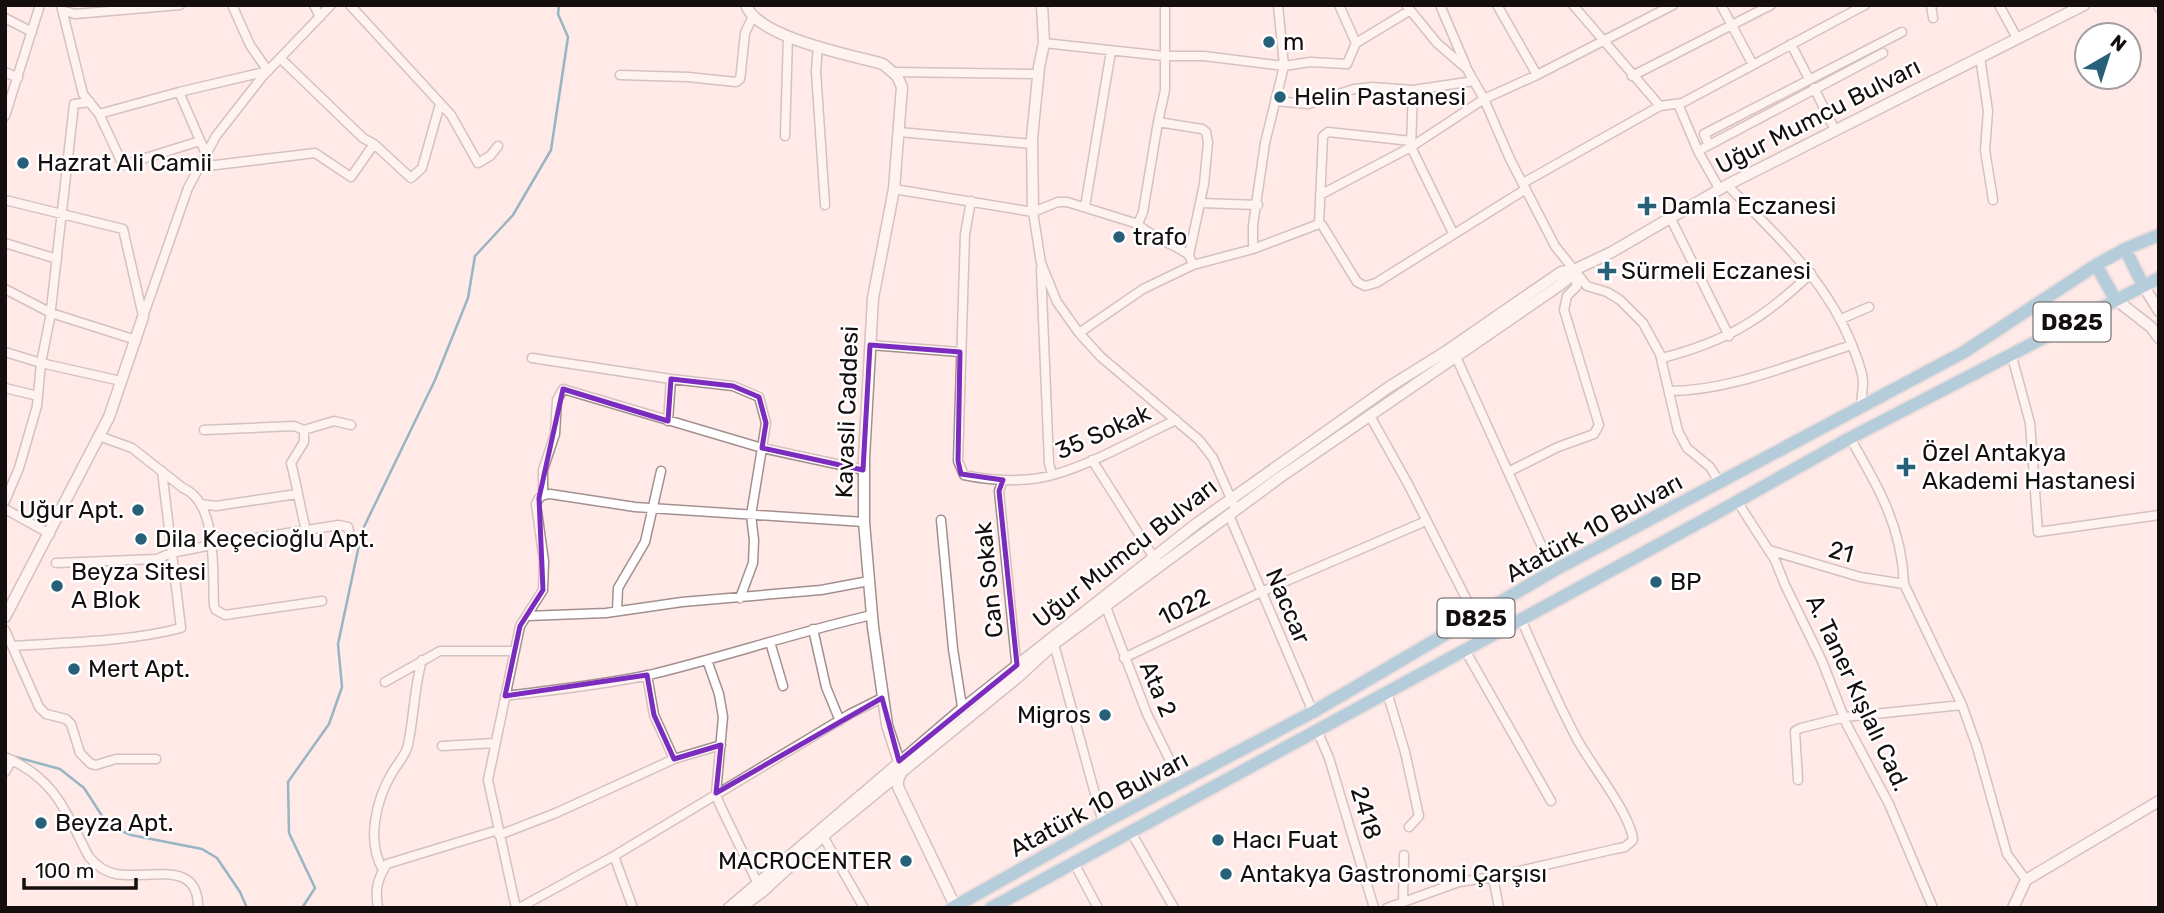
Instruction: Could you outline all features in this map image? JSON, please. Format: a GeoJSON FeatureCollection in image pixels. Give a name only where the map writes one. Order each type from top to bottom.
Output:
{"type":"FeatureCollection","features":[{"type":"Feature","properties":{"kind":"highway","name":"D825"},"geometry":{"type":"LineString","coordinates":[[2096,265],[2124,249],[2159,235]]}},
{"type":"Feature","properties":{"kind":"highway"},"geometry":{"type":"LineString","coordinates":[[2124,249],[2143,285]]}},
{"type":"Feature","properties":{"kind":"highway"},"geometry":{"type":"LineString","coordinates":[[2096,265],[2115,299]]}},
{"type":"Feature","properties":{"kind":"highway","name":"Atatürk 10 Bulvarı"},"geometry":{"type":"LineString","coordinates":[[954,907],[1103,823],[1313,712],[1553,572],[1964,352],[2096,265]]}},
{"type":"Feature","properties":{"kind":"highway","name":"D825"},"geometry":{"type":"LineString","coordinates":[[2011,354],[2159,278]]}},
{"type":"Feature","properties":{"kind":"highway","name":"Atatürk 10 Bulvarı"},"geometry":{"type":"LineString","coordinates":[[991,908],[1850,438],[2011,354]]}},
{"type":"Feature","properties":{"kind":"street"},"geometry":{"type":"LineString","coordinates":[[5,116],[40,5]]}},
{"type":"Feature","properties":{"kind":"street"},"geometry":{"type":"LineString","coordinates":[[62,8],[75,14],[180,5]]}},
{"type":"Feature","properties":{"kind":"street"},"geometry":{"type":"LineString","coordinates":[[232,5],[250,45],[268,71]]}},
{"type":"Feature","properties":{"kind":"street"},"geometry":{"type":"LineString","coordinates":[[314,5],[320,17]]}},
{"type":"Feature","properties":{"kind":"street"},"geometry":{"type":"LineString","coordinates":[[5,617],[99,436],[136,340],[188,188],[199,167],[216,136],[268,71],[331,5]]}},
{"type":"Feature","properties":{"kind":"street"},"geometry":{"type":"LineString","coordinates":[[350,5],[451,115],[478,163],[490,156],[498,146]]}},
{"type":"Feature","properties":{"kind":"street"},"geometry":{"type":"LineString","coordinates":[[746,5],[753,16],[766,27],[788,37],[883,64],[893,72],[1038,75]]}},
{"type":"Feature","properties":{"kind":"street"},"geometry":{"type":"LineString","coordinates":[[1042,5],[1044,43],[1038,75],[1032,144],[1033,212],[1041,263],[1049,463],[1052,475]]}},
{"type":"Feature","properties":{"kind":"street"},"geometry":{"type":"LineString","coordinates":[[1138,225],[1143,212],[1165,90],[1165,5]]}},
{"type":"Feature","properties":{"kind":"street"},"geometry":{"type":"LineString","coordinates":[[1253,249],[1253,225],[1265,143],[1284,66],[1278,5]]}},
{"type":"Feature","properties":{"kind":"street"},"geometry":{"type":"LineString","coordinates":[[1339,5],[1356,43]]}},
{"type":"Feature","properties":{"kind":"street"},"geometry":{"type":"LineString","coordinates":[[1440,5],[1467,69],[1555,246],[1587,286],[1606,292],[1632,311],[1643,323],[1662,358],[1678,431],[1687,448],[1710,467],[1720,483]]}},
{"type":"Feature","properties":{"kind":"street"},"geometry":{"type":"LineString","coordinates":[[1497,5],[1537,75]]}},
{"type":"Feature","properties":{"kind":"street"},"geometry":{"type":"LineString","coordinates":[[1573,5],[1660,106]]}},
{"type":"Feature","properties":{"kind":"street"},"geometry":{"type":"LineString","coordinates":[[1320,195],[1484,99],[1537,75],[1673,5]]}},
{"type":"Feature","properties":{"kind":"street"},"geometry":{"type":"LineString","coordinates":[[1721,5],[1753,65]]}},
{"type":"Feature","properties":{"kind":"street"},"geometry":{"type":"LineString","coordinates":[[1632,76],[1771,5]]}},
{"type":"Feature","properties":{"kind":"street"},"geometry":{"type":"LineString","coordinates":[[1319,224],[1357,282],[1365,286],[1376,283],[1524,186],[1660,106],[1678,104],[1753,65],[1850,9],[1864,5]]}},
{"type":"Feature","properties":{"kind":"street"},"geometry":{"type":"LineString","coordinates":[[1931,5],[1933,18]]}},
{"type":"Feature","properties":{"kind":"street"},"geometry":{"type":"LineString","coordinates":[[1999,5],[2017,38]]}},
{"type":"Feature","properties":{"kind":"street","name":"Uğur Mumcu Bulvarı"},"geometry":{"type":"LineString","coordinates":[[963,714],[1018,677],[1054,645],[1106,607],[1231,498],[1561,272],[1574,271],[1723,188],[2084,5]]}},
{"type":"Feature","properties":{"kind":"street"},"geometry":{"type":"LineString","coordinates":[[62,8],[83,94],[99,114],[123,165],[200,141]]}},
{"type":"Feature","properties":{"kind":"street"},"geometry":{"type":"LineString","coordinates":[[1044,43],[1164,56],[1204,56],[1284,66],[1310,62],[1348,64],[1356,43],[1407,8],[1437,43],[1467,69]]}},
{"type":"Feature","properties":{"kind":"street"},"geometry":{"type":"LineString","coordinates":[[620,75],[736,82],[740,79],[746,33],[753,16]]}},
{"type":"Feature","properties":{"kind":"street"},"geometry":{"type":"LineString","coordinates":[[5,18],[32,32]]}},
{"type":"Feature","properties":{"kind":"street"},"geometry":{"type":"LineString","coordinates":[[1709,145],[1704,134],[1902,32]]}},
{"type":"Feature","properties":{"kind":"street"},"geometry":{"type":"LineString","coordinates":[[785,136],[788,37]]}},
{"type":"Feature","properties":{"kind":"street"},"geometry":{"type":"LineString","coordinates":[[1791,44],[1835,130]]}},
{"type":"Feature","properties":{"kind":"street"},"geometry":{"type":"LineString","coordinates":[[818,46],[816,71],[825,205]]}},
{"type":"Feature","properties":{"kind":"street"},"geometry":{"type":"LineString","coordinates":[[1085,207],[1111,51]]}},
{"type":"Feature","properties":{"kind":"street"},"geometry":{"type":"LineString","coordinates":[[1698,151],[1883,53]]}},
{"type":"Feature","properties":{"kind":"street"},"geometry":{"type":"LineString","coordinates":[[1980,57],[1988,111],[1985,150],[1993,200]]}},
{"type":"Feature","properties":{"kind":"street"},"geometry":{"type":"LineString","coordinates":[[280,58],[363,138],[374,144],[411,178],[422,168],[440,104]]}},
{"type":"Feature","properties":{"kind":"street"},"geometry":{"type":"LineString","coordinates":[[99,114],[268,71]]}},
{"type":"Feature","properties":{"kind":"street"},"geometry":{"type":"LineString","coordinates":[[5,72],[18,78]]}},
{"type":"Feature","properties":{"kind":"street","name":"Kavasli Caddesi"},"geometry":{"type":"LineString","coordinates":[[893,72],[902,87],[894,189],[873,298],[864,522],[883,698],[887,725],[900,766],[900,793],[954,907]]}},
{"type":"Feature","properties":{"kind":"street"},"geometry":{"type":"LineString","coordinates":[[1809,79],[1814,88]]}},
{"type":"Feature","properties":{"kind":"street"},"geometry":{"type":"LineString","coordinates":[[1275,102],[1308,104],[1354,89],[1373,87],[1413,90],[1474,82]]}},
{"type":"Feature","properties":{"kind":"street"},"geometry":{"type":"LineString","coordinates":[[1413,90],[1411,144],[1453,233]]}},
{"type":"Feature","properties":{"kind":"street"},"geometry":{"type":"LineString","coordinates":[[179,92],[206,154]]}},
{"type":"Feature","properties":{"kind":"street"},"geometry":{"type":"LineString","coordinates":[[5,501],[29,435],[38,396],[41,363],[51,313],[74,104],[90,102]]}},
{"type":"Feature","properties":{"kind":"street"},"geometry":{"type":"LineString","coordinates":[[1678,104],[1698,151],[1723,188],[1797,256],[1818,281],[1841,319],[1863,380],[1861,408]]}},
{"type":"Feature","properties":{"kind":"street"},"geometry":{"type":"LineString","coordinates":[[1158,122],[1202,128],[1206,132],[1208,142],[1201,203],[1189,255]]}},
{"type":"Feature","properties":{"kind":"street"},"geometry":{"type":"LineString","coordinates":[[899,132],[1032,144]]}},
{"type":"Feature","properties":{"kind":"street"},"geometry":{"type":"LineString","coordinates":[[1319,224],[1323,136],[1328,132],[1411,144]]}},
{"type":"Feature","properties":{"kind":"street"},"geometry":{"type":"LineString","coordinates":[[199,167],[315,153],[351,177],[374,144]]}},
{"type":"Feature","properties":{"kind":"street"},"geometry":{"type":"LineString","coordinates":[[894,189],[1033,212],[1058,202],[1067,202],[1138,225],[1144,231],[1172,243],[1189,255],[1193,265]]}},
{"type":"Feature","properties":{"kind":"street"},"geometry":{"type":"LineString","coordinates":[[5,200],[123,229],[143,317]]}},
{"type":"Feature","properties":{"kind":"street"},"geometry":{"type":"LineString","coordinates":[[870,345],[960,352],[965,234],[971,201]]}},
{"type":"Feature","properties":{"kind":"street"},"geometry":{"type":"LineString","coordinates":[[1201,203],[1258,205]]}},
{"type":"Feature","properties":{"kind":"street"},"geometry":{"type":"LineString","coordinates":[[1671,219],[1729,336]]}},
{"type":"Feature","properties":{"kind":"street"},"geometry":{"type":"LineString","coordinates":[[1079,333],[1143,289],[1193,265],[1253,249],[1319,224]]}},
{"type":"Feature","properties":{"kind":"street"},"geometry":{"type":"LineString","coordinates":[[5,243],[57,259]]}},
{"type":"Feature","properties":{"kind":"street","name":"Naccar"},"geometry":{"type":"LineString","coordinates":[[1041,263],[1057,302],[1079,333],[1125,378],[1199,440],[1213,458],[1231,498],[1232,513],[1261,592],[1313,712]]}},
{"type":"Feature","properties":{"kind":"street"},"geometry":{"type":"LineString","coordinates":[[1508,472],[1558,447],[1594,434],[1599,425],[1564,310],[1567,296],[1577,286],[1574,271]]}},
{"type":"Feature","properties":{"kind":"street","name":"Uğur Mumcu Bulvarı"},"geometry":{"type":"LineString","coordinates":[[740,908],[760,887],[1017,665],[1157,563],[1560,285],[1574,271]]}},
{"type":"Feature","properties":{"kind":"street"},"geometry":{"type":"LineString","coordinates":[[1662,358],[1699,349],[1729,336],[1772,309],[1811,273]]}},
{"type":"Feature","properties":{"kind":"street"},"geometry":{"type":"LineString","coordinates":[[2143,285],[2159,311]]}},
{"type":"Feature","properties":{"kind":"street"},"geometry":{"type":"LineString","coordinates":[[5,289],[51,313],[136,340]]}},
{"type":"Feature","properties":{"kind":"street"},"geometry":{"type":"LineString","coordinates":[[2115,299],[2151,327],[2159,338]]}},
{"type":"Feature","properties":{"kind":"street"},"geometry":{"type":"LineString","coordinates":[[1841,319],[1868,307]]}},
{"type":"Feature","properties":{"kind":"street"},"geometry":{"type":"LineString","coordinates":[[1670,391],[1692,391],[1729,383],[1852,345]]}},
{"type":"Feature","properties":{"kind":"street"},"geometry":{"type":"LineString","coordinates":[[5,352],[121,381]]}},
{"type":"Feature","properties":{"kind":"street","name":"35 Sokak"},"geometry":{"type":"LineString","coordinates":[[960,352],[958,461],[964,475],[1003,480],[1052,475],[1092,460],[1176,420]]}},
{"type":"Feature","properties":{"kind":"street"},"geometry":{"type":"LineString","coordinates":[[2011,354],[2030,423],[2038,532],[2159,515]]}},
{"type":"Feature","properties":{"kind":"street"},"geometry":{"type":"LineString","coordinates":[[1456,357],[1553,572]]}},
{"type":"Feature","properties":{"kind":"street"},"geometry":{"type":"LineString","coordinates":[[532,358],[733,386],[759,397],[766,423],[751,515],[753,563],[740,598]]}},
{"type":"Feature","properties":{"kind":"street"},"geometry":{"type":"LineString","coordinates":[[668,421],[671,379]]}},
{"type":"Feature","properties":{"kind":"street"},"geometry":{"type":"LineString","coordinates":[[5,388],[38,396]]}},
{"type":"Feature","properties":{"kind":"street"},"geometry":{"type":"LineString","coordinates":[[864,470],[762,448],[564,389],[557,400],[555,434],[543,470],[543,495],[536,504],[544,561],[543,590],[520,626],[488,780],[518,908],[614,856],[716,793],[883,698]]}},
{"type":"Feature","properties":{"kind":"street"},"geometry":{"type":"LineString","coordinates":[[1370,416],[1409,484],[1476,618]]}},
{"type":"Feature","properties":{"kind":"street"},"geometry":{"type":"LineString","coordinates":[[205,430],[294,426],[304,430],[334,421],[351,425]]}},
{"type":"Feature","properties":{"kind":"street"},"geometry":{"type":"LineString","coordinates":[[304,430],[304,442],[291,463],[298,484],[297,494],[306,530]]}},
{"type":"Feature","properties":{"kind":"street"},"geometry":{"type":"LineString","coordinates":[[99,436],[132,448],[183,488],[192,491],[201,505],[212,540],[216,610],[225,615],[322,601]]}},
{"type":"Feature","properties":{"kind":"street"},"geometry":{"type":"LineString","coordinates":[[1850,438],[1883,496],[1903,563],[1904,584],[1962,705],[1977,747],[2007,854],[2026,880]]}},
{"type":"Feature","properties":{"kind":"street"},"geometry":{"type":"LineString","coordinates":[[1092,460],[1157,563]]}},
{"type":"Feature","properties":{"kind":"street"},"geometry":{"type":"LineString","coordinates":[[13,646],[107,640],[181,628],[162,471]]}},
{"type":"Feature","properties":{"kind":"street"},"geometry":{"type":"LineString","coordinates":[[617,611],[618,588],[645,541],[661,471]]}},
{"type":"Feature","properties":{"kind":"street","name":"Can Sokak"},"geometry":{"type":"LineString","coordinates":[[1003,480],[999,491],[1018,677]]}},
{"type":"Feature","properties":{"kind":"street"},"geometry":{"type":"LineString","coordinates":[[201,505],[216,506],[297,494]]}},
{"type":"Feature","properties":{"kind":"street"},"geometry":{"type":"LineString","coordinates":[[543,495],[652,507],[864,522]]}},
{"type":"Feature","properties":{"kind":"street","name":"A. Taner Kışlalı Cad."},"geometry":{"type":"LineString","coordinates":[[1737,501],[1769,550],[1822,661],[1845,717],[1889,804],[1933,908]]}},
{"type":"Feature","properties":{"kind":"street"},"geometry":{"type":"LineString","coordinates":[[5,509],[50,534]]}},
{"type":"Feature","properties":{"kind":"street"},"geometry":{"type":"LineString","coordinates":[[941,520],[953,649],[963,714]]}},
{"type":"Feature","properties":{"kind":"street","name":"1022"},"geometry":{"type":"LineString","coordinates":[[1124,658],[1261,592],[1426,521]]}},
{"type":"Feature","properties":{"kind":"street"},"geometry":{"type":"LineString","coordinates":[[56,563],[157,559],[212,540],[237,541],[340,525],[348,527],[351,538]]}},
{"type":"Feature","properties":{"kind":"street","name":"21"},"geometry":{"type":"LineString","coordinates":[[1769,550],[1860,577],[1904,584]]}},
{"type":"Feature","properties":{"kind":"street"},"geometry":{"type":"LineString","coordinates":[[527,616],[617,611],[821,590],[869,581]]}},
{"type":"Feature","properties":{"kind":"street","name":"Ata 2"},"geometry":{"type":"LineString","coordinates":[[1106,607],[1147,714],[1181,783]]}},
{"type":"Feature","properties":{"kind":"street"},"geometry":{"type":"LineString","coordinates":[[505,696],[646,675],[872,615]]}},
{"type":"Feature","properties":{"kind":"street"},"geometry":{"type":"LineString","coordinates":[[1387,908],[1460,882],[1493,877],[1625,846],[1633,841],[1632,831],[1605,782],[1580,745],[1557,700],[1521,619]]}},
{"type":"Feature","properties":{"kind":"street"},"geometry":{"type":"LineString","coordinates":[[813,629],[826,687],[840,721]]}},
{"type":"Feature","properties":{"kind":"street"},"geometry":{"type":"LineString","coordinates":[[5,630],[39,707],[46,714],[66,719],[71,724],[80,753],[91,764],[116,759],[156,759]]}},
{"type":"Feature","properties":{"kind":"street"},"geometry":{"type":"LineString","coordinates":[[770,642],[783,686]]}},
{"type":"Feature","properties":{"kind":"street"},"geometry":{"type":"LineString","coordinates":[[1054,645],[1103,823]]}},
{"type":"Feature","properties":{"kind":"street"},"geometry":{"type":"LineString","coordinates":[[1465,650],[1551,801]]}},
{"type":"Feature","properties":{"kind":"street"},"geometry":{"type":"LineString","coordinates":[[386,682],[440,651],[515,651]]}},
{"type":"Feature","properties":{"kind":"street"},"geometry":{"type":"LineString","coordinates":[[383,870],[378,861],[373,828],[390,776],[408,748],[422,660]]}},
{"type":"Feature","properties":{"kind":"street"},"geometry":{"type":"LineString","coordinates":[[707,660],[719,694],[723,717],[716,793],[760,887]]}},
{"type":"Feature","properties":{"kind":"street"},"geometry":{"type":"LineString","coordinates":[[646,675],[653,715],[674,759]]}},
{"type":"Feature","properties":{"kind":"street"},"geometry":{"type":"LineString","coordinates":[[1387,692],[1405,752],[1419,816],[1409,827]]}},
{"type":"Feature","properties":{"kind":"street"},"geometry":{"type":"LineString","coordinates":[[1798,780],[1795,732],[1801,728],[1845,717],[1962,705]]}},
{"type":"Feature","properties":{"kind":"street","name":"2418"},"geometry":{"type":"LineString","coordinates":[[1317,730],[1329,758],[1374,908]]}},
{"type":"Feature","properties":{"kind":"street"},"geometry":{"type":"LineString","coordinates":[[442,746],[495,743]]}},
{"type":"Feature","properties":{"kind":"street"},"geometry":{"type":"LineString","coordinates":[[378,908],[375,894],[377,883],[387,864],[556,813],[674,759],[721,745]]}},
{"type":"Feature","properties":{"kind":"street"},"geometry":{"type":"LineString","coordinates":[[5,772],[8,759],[35,774],[54,791],[89,857],[96,864],[114,874],[159,874],[186,878],[193,882],[196,888],[198,908]]}},
{"type":"Feature","properties":{"kind":"street","name":"Uğur Mumcu Bulvarı"},"geometry":{"type":"LineString","coordinates":[[729,908],[760,887],[822,836],[900,766]]}},
{"type":"Feature","properties":{"kind":"street"},"geometry":{"type":"LineString","coordinates":[[2013,908],[2026,880],[2159,801]]}},
{"type":"Feature","properties":{"kind":"street"},"geometry":{"type":"LineString","coordinates":[[1131,832],[1174,908]]}},
{"type":"Feature","properties":{"kind":"street"},"geometry":{"type":"LineString","coordinates":[[822,836],[863,908]]}},
{"type":"Feature","properties":{"kind":"street"},"geometry":{"type":"LineString","coordinates":[[1403,901],[1404,855]]}},
{"type":"Feature","properties":{"kind":"street"},"geometry":{"type":"LineString","coordinates":[[614,856],[633,908]]}},
{"type":"Feature","properties":{"kind":"street"},"geometry":{"type":"LineString","coordinates":[[1074,863],[1098,908]]}},
{"type":"Feature","properties":{"kind":"street"},"geometry":{"type":"LineString","coordinates":[[1493,877],[1499,908]]}},
{"type":"Feature","properties":{"kind":"highlighted area"},"geometry":{"type":"Polygon","coordinates":[[[870,345],[960,352],[958,461],[961,474],[1003,480],[999,491],[1017,665],[899,761],[882,698],[716,793],[721,745],[674,759],[654,715],[647,675],[505,696],[520,626],[543,590],[539,498],[563,389],[668,421],[671,379],[733,386],[759,397],[766,423],[762,448],[863,470],[870,345]]]}},
{"type":"Feature","properties":{"kind":"waterway"},"geometry":{"type":"LineString","coordinates":[[302,908],[315,888],[289,833],[288,782],[329,724],[342,687],[338,644],[362,531],[435,380],[468,298],[475,256],[513,215],[551,150],[568,37],[558,14],[559,5]]}},
{"type":"Feature","properties":{"kind":"waterway"},"geometry":{"type":"LineString","coordinates":[[12,756],[60,769],[84,788],[108,825],[131,835],[202,849],[217,858],[240,892],[247,908]]}},
{"type":"Feature","properties":{"kind":"place","name":"m"},"geometry":{"type":"Point","coordinates":[1269,42]}},
{"type":"Feature","properties":{"kind":"place","name":"Helin Pastanesi"},"geometry":{"type":"Point","coordinates":[1280,97]}},
{"type":"Feature","properties":{"kind":"place","name":"Hazrat Ali Camii"},"geometry":{"type":"Point","coordinates":[23,163]}},
{"type":"Feature","properties":{"kind":"place","name":"Damla Eczanesi"},"geometry":{"type":"Point","coordinates":[1647,206]}},
{"type":"Feature","properties":{"kind":"place","name":"trafo"},"geometry":{"type":"Point","coordinates":[1119,237]}},
{"type":"Feature","properties":{"kind":"place","name":"Sürmeli Eczanesi"},"geometry":{"type":"Point","coordinates":[1607,271]}},
{"type":"Feature","properties":{"kind":"place","name":"Özel Antakya Akademi Hastanesi"},"geometry":{"type":"Point","coordinates":[1906,467]}},
{"type":"Feature","properties":{"kind":"place","name":"Uğur Apt."},"geometry":{"type":"Point","coordinates":[138,510]}},
{"type":"Feature","properties":{"kind":"place","name":"Dila Keçecioğlu Apt."},"geometry":{"type":"Point","coordinates":[141,539]}},
{"type":"Feature","properties":{"kind":"place","name":"BP"},"geometry":{"type":"Point","coordinates":[1656,582]}},
{"type":"Feature","properties":{"kind":"place","name":"Beyza Sitesi A Blok"},"geometry":{"type":"Point","coordinates":[57,586]}},
{"type":"Feature","properties":{"kind":"place","name":"Mert Apt."},"geometry":{"type":"Point","coordinates":[74,669]}},
{"type":"Feature","properties":{"kind":"place","name":"Migros"},"geometry":{"type":"Point","coordinates":[1105,715]}},
{"type":"Feature","properties":{"kind":"place","name":"Beyza Apt."},"geometry":{"type":"Point","coordinates":[41,823]}},
{"type":"Feature","properties":{"kind":"place","name":"Hacı Fuat"},"geometry":{"type":"Point","coordinates":[1218,840]}},
{"type":"Feature","properties":{"kind":"place","name":"MACROCENTER"},"geometry":{"type":"Point","coordinates":[906,861]}},
{"type":"Feature","properties":{"kind":"place","name":"Antakya Gastronomi Çarşısı"},"geometry":{"type":"Point","coordinates":[1226,874]}}]}
